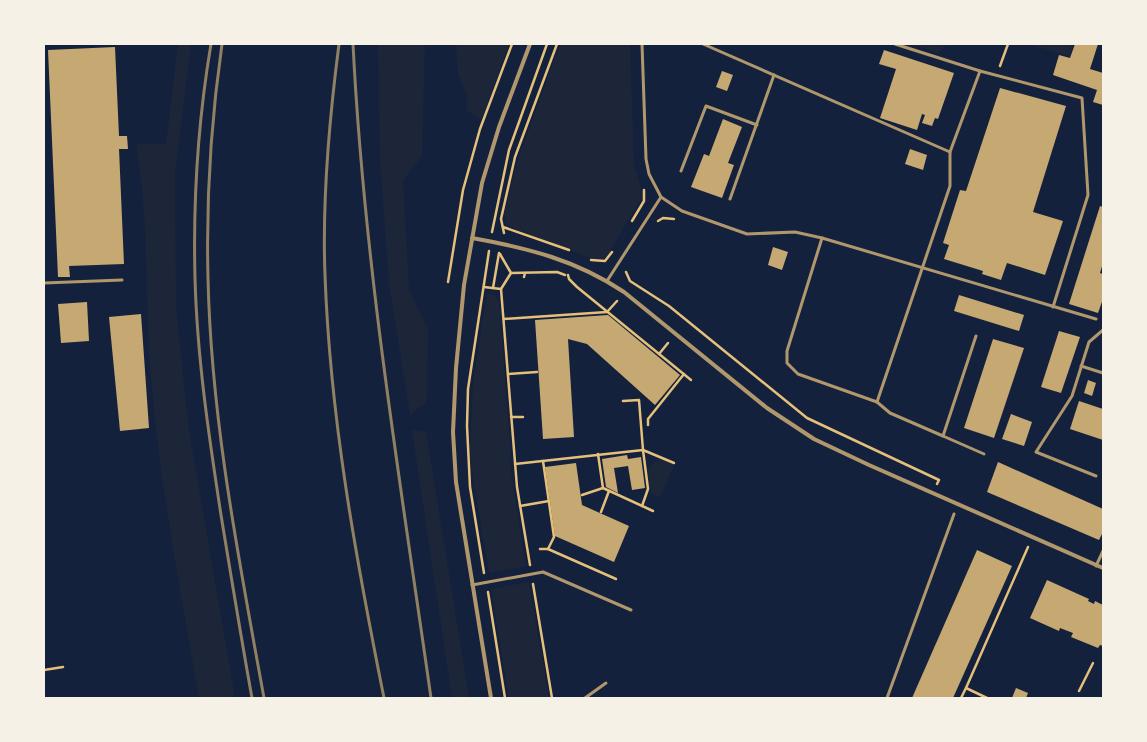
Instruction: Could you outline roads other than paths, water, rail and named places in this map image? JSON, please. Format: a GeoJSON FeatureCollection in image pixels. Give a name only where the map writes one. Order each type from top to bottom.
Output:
{"type":"FeatureCollection","features":[{"type":"Feature","properties":{"kind":"street"},"geometry":{"type":"LineString","coordinates":[[491,698],[456,482],[454,432],[459,329],[472,238],[482,183],[499,127],[530,44]]}},
{"type":"Feature","properties":{"kind":"street"},"geometry":{"type":"LineString","coordinates":[[472,238],[549,254],[607,281],[624,292],[767,408],[814,438],[869,466],[1103,568]]}},
{"type":"Feature","properties":{"kind":"lane"},"geometry":{"type":"LineString","coordinates":[[642,44],[646,159],[649,174],[661,197],[682,211],[747,234],[794,232],[822,238],[1096,319]]}},
{"type":"Feature","properties":{"kind":"lane"},"geometry":{"type":"LineString","coordinates":[[703,44],[950,152]]}},
{"type":"Feature","properties":{"kind":"lane"},"geometry":{"type":"LineString","coordinates":[[895,44],[980,71],[1082,98],[1088,195],[1053,307]]}},
{"type":"Feature","properties":{"kind":"lane"},"geometry":{"type":"LineString","coordinates":[[877,402],[950,186],[950,152],[980,71]]}},
{"type":"Feature","properties":{"kind":"lane"},"geometry":{"type":"LineString","coordinates":[[730,199],[774,75]]}},
{"type":"Feature","properties":{"kind":"lane"},"geometry":{"type":"LineString","coordinates":[[681,171],[706,106],[757,125]]}},
{"type":"Feature","properties":{"kind":"lane"},"geometry":{"type":"LineString","coordinates":[[607,281],[661,197]]}},
{"type":"Feature","properties":{"kind":"lane"},"geometry":{"type":"LineString","coordinates":[[822,238],[787,351],[787,363],[798,374],[877,402],[890,413],[984,454]]}},
{"type":"Feature","properties":{"kind":"lane"},"geometry":{"type":"LineString","coordinates":[[44,283],[122,280]]}},
{"type":"Feature","properties":{"kind":"lane"},"geometry":{"type":"LineString","coordinates":[[1096,476],[1036,452],[1072,396],[1089,342],[1103,330]]}},
{"type":"Feature","properties":{"kind":"lane"},"geometry":{"type":"LineString","coordinates":[[943,436],[976,336]]}},
{"type":"Feature","properties":{"kind":"lane"},"geometry":{"type":"LineString","coordinates":[[1081,366],[1103,373]]}},
{"type":"Feature","properties":{"kind":"lane"},"geometry":{"type":"LineString","coordinates":[[887,698],[954,514]]}},
{"type":"Feature","properties":{"kind":"lane"},"geometry":{"type":"LineString","coordinates":[[1096,566],[1103,552]]}},
{"type":"Feature","properties":{"kind":"lane"},"geometry":{"type":"LineString","coordinates":[[472,585],[543,572],[631,610]]}},
{"type":"Feature","properties":{"kind":"lane"},"geometry":{"type":"LineString","coordinates":[[585,698],[606,683]]}},
{"type":"Feature","properties":{"kind":"railway"},"geometry":{"type":"LineString","coordinates":[[211,44],[206,73],[197,161],[195,219],[196,308],[204,397],[212,456],[252,698]]}},
{"type":"Feature","properties":{"kind":"railway"},"geometry":{"type":"LineString","coordinates":[[222,44],[210,161],[208,219],[210,331],[220,436],[236,542],[264,698]]}},
{"type":"Feature","properties":{"kind":"railway"},"geometry":{"type":"LineString","coordinates":[[339,44],[329,131],[325,188],[324,246],[328,328],[338,435],[354,541],[384,698]]}},
{"type":"Feature","properties":{"kind":"railway"},"geometry":{"type":"LineString","coordinates":[[353,44],[358,126],[374,290],[384,372],[431,698]]}}]}
